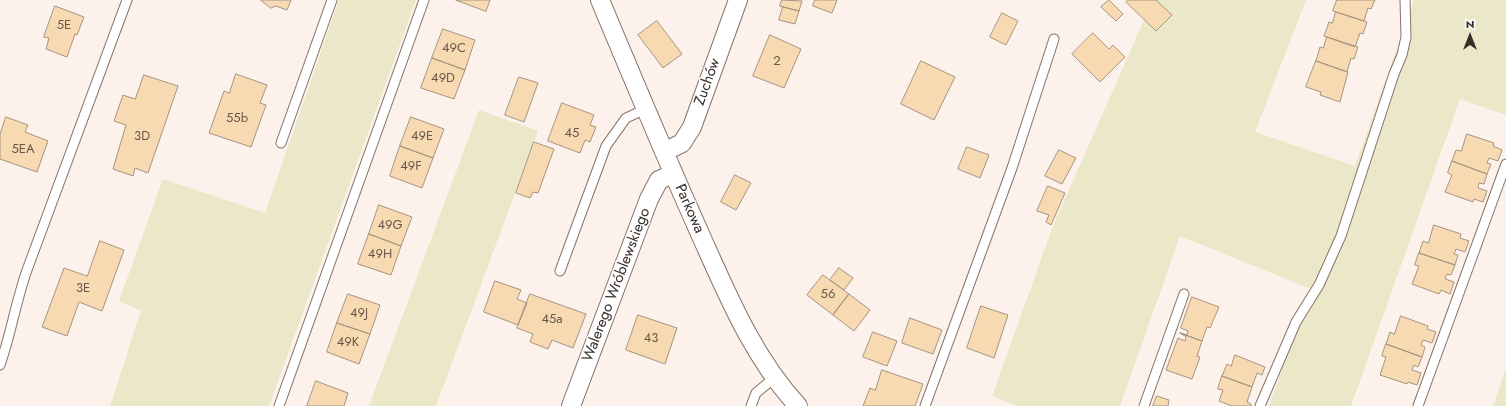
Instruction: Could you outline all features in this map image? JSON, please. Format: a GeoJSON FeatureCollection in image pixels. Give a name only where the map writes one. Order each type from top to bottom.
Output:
{"type":"FeatureCollection","features":[{"type":"Feature","properties":{"kind":"street","name":"Parkowa"},"geometry":{"type":"LineString","coordinates":[[600,0],[673,174],[742,326],[774,378],[798,406]]}},
{"type":"Feature","properties":{"kind":"street","name":"Zuchów"},"geometry":{"type":"LineString","coordinates":[[664,152],[682,143],[692,127],[738,0]]}},
{"type":"Feature","properties":{"kind":"street","name":"Walerego Wróblewskiego"},"geometry":{"type":"LineString","coordinates":[[571,406],[649,199],[659,180],[673,174]]}},
{"type":"Feature","properties":{"kind":"lane"},"geometry":{"type":"LineString","coordinates":[[0,365],[8,344],[18,296],[27,270],[127,0]]}},
{"type":"Feature","properties":{"kind":"lane"},"geometry":{"type":"LineString","coordinates":[[281,143],[332,0]]}},
{"type":"Feature","properties":{"kind":"lane"},"geometry":{"type":"LineString","coordinates":[[279,406],[424,0]]}},
{"type":"Feature","properties":{"kind":"lane"},"geometry":{"type":"LineString","coordinates":[[1260,406],[1292,329],[1319,285],[1341,236],[1394,74],[1402,55],[1406,37],[1404,0]]}},
{"type":"Feature","properties":{"kind":"lane"},"geometry":{"type":"LineString","coordinates":[[925,406],[1012,168],[1054,39]]}},
{"type":"Feature","properties":{"kind":"lane"},"geometry":{"type":"LineString","coordinates":[[560,271],[606,146],[626,118],[646,109]]}},
{"type":"Feature","properties":{"kind":"lane"},"geometry":{"type":"LineString","coordinates":[[1418,406],[1506,164]]}},
{"type":"Feature","properties":{"kind":"lane"},"geometry":{"type":"LineString","coordinates":[[1144,406],[1184,294]]}},
{"type":"Feature","properties":{"kind":"lane"},"geometry":{"type":"LineString","coordinates":[[751,406],[756,393],[774,378]]}},
{"type":"Feature","properties":{"kind":"shaded area"},"geometry":{"type":"Polygon","coordinates":[[[339,0],[416,0],[269,406],[110,406],[141,311],[119,301],[163,179],[265,213],[339,0]]]}},
{"type":"Feature","properties":{"kind":"shaded area"},"geometry":{"type":"Polygon","coordinates":[[[1156,0],[1306,0],[1255,132],[1355,166],[1414,0],[1506,0],[1506,115],[1460,99],[1351,406],[1269,406],[1311,289],[1180,236],[1120,406],[1017,406],[992,396],[1053,226],[1144,20],[1156,31],[1171,15],[1156,0]]]}},
{"type":"Feature","properties":{"kind":"shaded area"},"geometry":{"type":"Polygon","coordinates":[[[479,110],[538,131],[436,406],[369,406],[479,110]]]}},
{"type":"Feature","properties":{"kind":"shaded area"},"geometry":{"type":"Polygon","coordinates":[[[1506,368],[1506,406],[1493,406],[1506,368]]]}},
{"type":"Feature","properties":{"kind":"building"},"geometry":{"type":"Polygon","coordinates":[[[261,0],[291,0],[287,10],[276,6],[271,8],[261,0]]]}},
{"type":"Feature","properties":{"kind":"building"},"geometry":{"type":"Polygon","coordinates":[[[456,0],[490,0],[486,11],[456,0]]]}},
{"type":"Feature","properties":{"kind":"building"},"geometry":{"type":"Polygon","coordinates":[[[782,0],[802,1],[799,11],[780,6],[782,0]]]}},
{"type":"Feature","properties":{"kind":"building"},"geometry":{"type":"Polygon","coordinates":[[[815,0],[837,0],[832,13],[813,6],[815,0]]]}},
{"type":"Feature","properties":{"kind":"building"},"geometry":{"type":"Polygon","coordinates":[[[1109,0],[1123,14],[1116,21],[1101,7],[1109,0]]]}},
{"type":"Feature","properties":{"kind":"building"},"geometry":{"type":"Polygon","coordinates":[[[1128,0],[1156,0],[1172,15],[1156,31],[1126,2],[1128,0]]]}},
{"type":"Feature","properties":{"kind":"building"},"geometry":{"type":"Polygon","coordinates":[[[1337,0],[1375,0],[1371,9],[1368,8],[1364,21],[1333,11],[1337,0]]]}},
{"type":"Feature","properties":{"kind":"building"},"geometry":{"type":"Polygon","coordinates":[[[55,6],[84,17],[77,35],[75,34],[67,57],[46,49],[49,38],[44,37],[55,6]]]}},
{"type":"Feature","properties":{"kind":"building"},"geometry":{"type":"Polygon","coordinates":[[[783,7],[799,11],[795,24],[779,20],[783,7]]]}},
{"type":"Feature","properties":{"kind":"building"},"geometry":{"type":"Polygon","coordinates":[[[1336,12],[1367,22],[1363,34],[1360,33],[1355,47],[1324,36],[1329,22],[1332,23],[1336,12]]]}},
{"type":"Feature","properties":{"kind":"building"},"geometry":{"type":"Polygon","coordinates":[[[1002,13],[1018,21],[1006,45],[990,37],[1002,13]]]}},
{"type":"Feature","properties":{"kind":"building"},"geometry":{"type":"Polygon","coordinates":[[[657,21],[682,54],[663,68],[638,35],[657,21]]]}},
{"type":"Feature","properties":{"kind":"building"},"geometry":{"type":"Polygon","coordinates":[[[443,29],[475,40],[465,70],[432,58],[443,29]]]}},
{"type":"Feature","properties":{"kind":"building"},"geometry":{"type":"Polygon","coordinates":[[[1093,33],[1109,49],[1113,45],[1125,57],[1100,82],[1072,54],[1093,33]]]}},
{"type":"Feature","properties":{"kind":"building"},"geometry":{"type":"Polygon","coordinates":[[[770,35],[801,49],[784,88],[753,76],[770,35]]]}},
{"type":"Feature","properties":{"kind":"building"},"geometry":{"type":"Polygon","coordinates":[[[1327,37],[1358,47],[1354,59],[1351,58],[1347,72],[1316,61],[1320,47],[1323,48],[1327,37]]]}},
{"type":"Feature","properties":{"kind":"building"},"geometry":{"type":"Polygon","coordinates":[[[432,58],[465,70],[454,99],[421,88],[432,58]]]}},
{"type":"Feature","properties":{"kind":"building"},"geometry":{"type":"Polygon","coordinates":[[[921,61],[955,77],[934,120],[901,104],[921,61]]]}},
{"type":"Feature","properties":{"kind":"building"},"geometry":{"type":"Polygon","coordinates":[[[1316,61],[1348,72],[1340,102],[1320,95],[1321,92],[1306,87],[1316,61]]]}},
{"type":"Feature","properties":{"kind":"building"},"geometry":{"type":"Polygon","coordinates":[[[236,74],[267,85],[260,103],[266,105],[251,147],[209,133],[224,91],[229,93],[236,74]]]}},
{"type":"Feature","properties":{"kind":"building"},"geometry":{"type":"Polygon","coordinates":[[[144,75],[178,86],[148,173],[135,168],[133,176],[113,169],[126,125],[114,121],[123,95],[135,99],[144,75]]]}},
{"type":"Feature","properties":{"kind":"building"},"geometry":{"type":"Polygon","coordinates":[[[519,77],[538,83],[524,122],[505,115],[519,77]]]}},
{"type":"Feature","properties":{"kind":"building"},"geometry":{"type":"Polygon","coordinates":[[[562,103],[594,115],[590,125],[596,127],[590,142],[585,140],[580,153],[548,141],[562,103]]]}},
{"type":"Feature","properties":{"kind":"building"},"geometry":{"type":"Polygon","coordinates":[[[6,117],[28,125],[25,132],[48,141],[37,172],[0,159],[0,135],[6,117]]]}},
{"type":"Feature","properties":{"kind":"building"},"geometry":{"type":"Polygon","coordinates":[[[411,117],[444,129],[433,158],[400,146],[411,117]]]}},
{"type":"Feature","properties":{"kind":"building"},"geometry":{"type":"Polygon","coordinates":[[[1467,134],[1494,143],[1493,146],[1502,150],[1498,161],[1489,158],[1487,163],[1491,164],[1487,174],[1452,161],[1456,150],[1461,151],[1467,134]]]}},
{"type":"Feature","properties":{"kind":"building"},"geometry":{"type":"Polygon","coordinates":[[[534,142],[554,149],[538,193],[533,192],[530,198],[516,193],[534,142]]]}},
{"type":"Feature","properties":{"kind":"building"},"geometry":{"type":"Polygon","coordinates":[[[400,146],[433,158],[422,188],[390,176],[400,146]]]}},
{"type":"Feature","properties":{"kind":"building"},"geometry":{"type":"Polygon","coordinates":[[[967,147],[989,155],[980,178],[958,169],[967,147]]]}},
{"type":"Feature","properties":{"kind":"building"},"geometry":{"type":"Polygon","coordinates":[[[1059,150],[1076,158],[1062,184],[1045,176],[1059,150]]]}},
{"type":"Feature","properties":{"kind":"building"},"geometry":{"type":"Polygon","coordinates":[[[1452,161],[1487,174],[1484,184],[1479,183],[1478,188],[1487,191],[1483,202],[1474,199],[1473,202],[1445,192],[1452,175],[1448,173],[1452,161]]]}},
{"type":"Feature","properties":{"kind":"building"},"geometry":{"type":"Polygon","coordinates":[[[735,175],[751,183],[736,210],[721,202],[735,175]]]}},
{"type":"Feature","properties":{"kind":"building"},"geometry":{"type":"Polygon","coordinates":[[[1048,186],[1065,193],[1051,225],[1046,222],[1049,215],[1037,211],[1048,186]]]}},
{"type":"Feature","properties":{"kind":"building"},"geometry":{"type":"Polygon","coordinates":[[[379,205],[412,217],[401,246],[369,234],[379,205]]]}},
{"type":"Feature","properties":{"kind":"building"},"geometry":{"type":"Polygon","coordinates":[[[1434,225],[1461,234],[1460,238],[1469,241],[1465,252],[1456,249],[1454,254],[1458,255],[1455,265],[1419,253],[1423,241],[1428,243],[1434,225]]]}},
{"type":"Feature","properties":{"kind":"building"},"geometry":{"type":"Polygon","coordinates":[[[369,234],[401,246],[391,275],[358,264],[369,234]]]}},
{"type":"Feature","properties":{"kind":"building"},"geometry":{"type":"Polygon","coordinates":[[[100,241],[124,250],[102,311],[79,302],[67,336],[42,327],[64,268],[87,276],[100,241]]]}},
{"type":"Feature","properties":{"kind":"building"},"geometry":{"type":"Polygon","coordinates":[[[1419,253],[1455,265],[1451,275],[1447,274],[1445,279],[1454,282],[1450,294],[1441,290],[1439,294],[1412,284],[1419,266],[1415,265],[1419,253]]]}},
{"type":"Feature","properties":{"kind":"building"},"geometry":{"type":"Polygon","coordinates":[[[839,268],[853,278],[844,290],[830,280],[839,268]]]}},
{"type":"Feature","properties":{"kind":"building"},"geometry":{"type":"Polygon","coordinates":[[[823,275],[849,294],[833,315],[807,295],[823,275]]]}},
{"type":"Feature","properties":{"kind":"building"},"geometry":{"type":"Polygon","coordinates":[[[495,281],[521,290],[517,299],[527,303],[518,325],[484,312],[495,281]]]}},
{"type":"Feature","properties":{"kind":"building"},"geometry":{"type":"Polygon","coordinates":[[[348,294],[380,305],[370,334],[337,323],[348,294]]]}},
{"type":"Feature","properties":{"kind":"building"},"geometry":{"type":"Polygon","coordinates":[[[530,294],[586,314],[573,348],[552,340],[548,349],[530,342],[533,334],[517,328],[530,294]]]}},
{"type":"Feature","properties":{"kind":"building"},"geometry":{"type":"Polygon","coordinates":[[[849,294],[870,310],[854,331],[833,315],[849,294]]]}},
{"type":"Feature","properties":{"kind":"building"},"geometry":{"type":"Polygon","coordinates":[[[1192,297],[1219,307],[1210,328],[1207,327],[1202,341],[1180,333],[1187,335],[1188,331],[1181,328],[1192,297]]]}},
{"type":"Feature","properties":{"kind":"building"},"geometry":{"type":"Polygon","coordinates":[[[981,306],[1008,315],[994,358],[967,348],[981,306]]]}},
{"type":"Feature","properties":{"kind":"building"},"geometry":{"type":"Polygon","coordinates":[[[638,315],[677,328],[665,364],[626,350],[638,315]]]}},
{"type":"Feature","properties":{"kind":"building"},"geometry":{"type":"Polygon","coordinates":[[[1401,316],[1428,326],[1427,329],[1436,332],[1432,343],[1423,340],[1421,345],[1425,347],[1422,357],[1386,344],[1390,332],[1394,334],[1401,316]]]}},
{"type":"Feature","properties":{"kind":"building"},"geometry":{"type":"Polygon","coordinates":[[[910,318],[942,330],[933,354],[902,343],[910,318]]]}},
{"type":"Feature","properties":{"kind":"building"},"geometry":{"type":"Polygon","coordinates":[[[337,323],[370,334],[359,364],[327,352],[337,323]]]}},
{"type":"Feature","properties":{"kind":"building"},"geometry":{"type":"Polygon","coordinates":[[[873,332],[897,341],[887,366],[863,357],[873,332]]]}},
{"type":"Feature","properties":{"kind":"building"},"geometry":{"type":"Polygon","coordinates":[[[1180,333],[1202,341],[1197,356],[1200,357],[1192,379],[1166,370],[1178,338],[1185,341],[1186,337],[1180,333]]]}},
{"type":"Feature","properties":{"kind":"building"},"geometry":{"type":"Polygon","coordinates":[[[1386,344],[1422,357],[1418,367],[1414,365],[1412,370],[1421,373],[1417,385],[1408,382],[1407,384],[1380,375],[1386,357],[1382,356],[1386,344]]]}},
{"type":"Feature","properties":{"kind":"building"},"geometry":{"type":"Polygon","coordinates":[[[1235,355],[1265,367],[1262,375],[1257,373],[1252,387],[1222,376],[1227,364],[1231,366],[1235,355]]]}},
{"type":"Feature","properties":{"kind":"building"},"geometry":{"type":"Polygon","coordinates":[[[882,370],[923,384],[915,406],[863,406],[870,388],[875,390],[882,370]]]}},
{"type":"Feature","properties":{"kind":"building"},"geometry":{"type":"Polygon","coordinates":[[[1222,376],[1252,387],[1247,402],[1251,404],[1251,406],[1232,406],[1219,401],[1223,390],[1218,389],[1222,376]]]}},
{"type":"Feature","properties":{"kind":"building"},"geometry":{"type":"Polygon","coordinates":[[[316,381],[348,393],[344,406],[307,406],[316,381]]]}},
{"type":"Feature","properties":{"kind":"building"},"geometry":{"type":"Polygon","coordinates":[[[1157,396],[1169,400],[1168,406],[1153,406],[1157,396]]]}}]}
